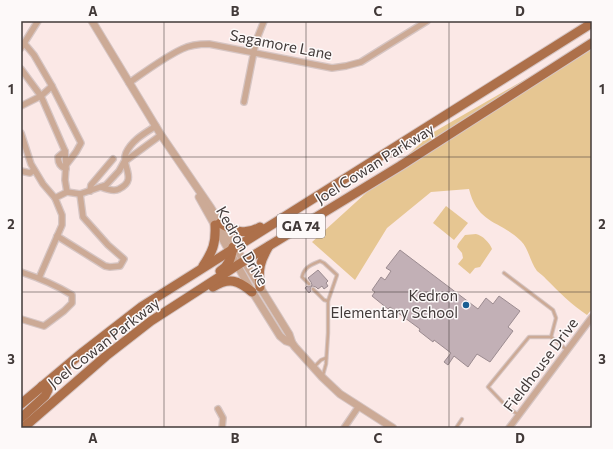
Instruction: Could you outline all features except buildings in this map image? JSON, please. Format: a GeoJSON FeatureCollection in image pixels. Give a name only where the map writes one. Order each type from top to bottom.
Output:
{"type":"FeatureCollection","features":[{"type":"Feature","properties":{"kind":"main road","name":"Joel Cowan Parkway"},"geometry":{"type":"LineString","coordinates":[[21,404],[83,352],[141,307],[592,23]]}},
{"type":"Feature","properties":{"kind":"main road","name":"Joel Cowan Parkway"},"geometry":{"type":"LineString","coordinates":[[23,428],[100,361],[151,321],[240,263],[400,166],[592,43]]}},
{"type":"Feature","properties":{"kind":"main road"},"geometry":{"type":"LineString","coordinates":[[240,263],[243,250],[296,215],[320,194]]}},
{"type":"Feature","properties":{"kind":"main road"},"geometry":{"type":"LineString","coordinates":[[200,270],[211,255],[214,246],[217,224],[238,232],[252,232],[294,206],[310,200]]}},
{"type":"Feature","properties":{"kind":"main road"},"geometry":{"type":"LineString","coordinates":[[151,321],[168,316],[220,283],[229,280],[256,289],[260,264],[270,245]]}},
{"type":"Feature","properties":{"kind":"main road"},"geometry":{"type":"LineString","coordinates":[[151,321],[160,311],[225,268],[230,261],[232,250]]}},
{"type":"Feature","properties":{"kind":"main road"},"geometry":{"type":"LineString","coordinates":[[21,418],[45,396],[48,390],[47,387],[42,386]]}},
{"type":"Feature","properties":{"kind":"street"},"geometry":{"type":"LineString","coordinates":[[38,21],[22,46],[34,55],[52,86],[81,143],[66,167],[65,180],[67,192]]}},
{"type":"Feature","properties":{"kind":"street","name":"Kedron Drive"},"geometry":{"type":"LineString","coordinates":[[92,21],[256,289],[289,334],[292,343],[313,368],[340,394],[393,428]]}},
{"type":"Feature","properties":{"kind":"street"},"geometry":{"type":"LineString","coordinates":[[244,102],[256,41],[264,21]]}},
{"type":"Feature","properties":{"kind":"street","name":"Sagamore Lane"},"geometry":{"type":"LineString","coordinates":[[129,83],[154,65],[182,48],[198,44],[209,44],[255,52],[332,68],[346,66],[361,62],[426,21]]}},
{"type":"Feature","properties":{"kind":"street"},"geometry":{"type":"LineString","coordinates":[[21,69],[41,96],[65,150],[58,157],[58,161],[60,166],[66,167]]}},
{"type":"Feature","properties":{"kind":"street"},"geometry":{"type":"LineString","coordinates":[[21,106],[41,96],[52,86]]}},
{"type":"Feature","properties":{"kind":"street"},"geometry":{"type":"LineString","coordinates":[[55,198],[67,192],[80,194],[106,185],[119,171],[132,142],[156,126]]}},
{"type":"Feature","properties":{"kind":"street"},"geometry":{"type":"LineString","coordinates":[[21,133],[34,170],[55,198],[62,215],[62,225],[39,278]]}},
{"type":"Feature","properties":{"kind":"street"},"geometry":{"type":"LineString","coordinates":[[124,162],[161,135]]}},
{"type":"Feature","properties":{"kind":"street"},"geometry":{"type":"LineString","coordinates":[[90,191],[91,185],[113,159]]}},
{"type":"Feature","properties":{"kind":"street"},"geometry":{"type":"LineString","coordinates":[[101,186],[110,190],[118,190],[126,184],[129,176],[128,169],[124,162]]}},
{"type":"Feature","properties":{"kind":"street"},"geometry":{"type":"LineString","coordinates":[[21,171],[30,173],[34,170]]}},
{"type":"Feature","properties":{"kind":"street"},"geometry":{"type":"LineString","coordinates":[[57,236],[110,268],[120,266],[124,259],[108,245],[83,217],[80,194]]}},
{"type":"Feature","properties":{"kind":"street"},"geometry":{"type":"LineString","coordinates":[[21,272],[39,278],[72,295],[72,303],[44,326],[21,319]]}},
{"type":"Feature","properties":{"kind":"street","name":"Fieldhouse Drive"},"geometry":{"type":"LineString","coordinates":[[509,428],[592,317]]}},
{"type":"Feature","properties":{"kind":"street"},"geometry":{"type":"LineString","coordinates":[[344,428],[359,406]]}},
{"type":"Feature","properties":{"kind":"street"},"geometry":{"type":"LineString","coordinates":[[218,409],[223,418],[222,428]]}},
{"type":"Feature","properties":{"kind":"lane"},"geometry":{"type":"LineString","coordinates":[[309,284],[302,277],[304,271],[309,266],[320,261],[337,275],[328,301],[328,333],[326,358],[322,377]]}},
{"type":"Feature","properties":{"kind":"lane"},"geometry":{"type":"LineString","coordinates":[[504,273],[553,310],[556,318],[551,337]]}},
{"type":"Feature","properties":{"kind":"lane"},"geometry":{"type":"LineString","coordinates":[[313,289],[324,300],[328,301]]}},
{"type":"Feature","properties":{"kind":"lane"},"geometry":{"type":"LineString","coordinates":[[520,415],[508,408],[488,387],[529,337],[551,337],[567,350]]}},
{"type":"Feature","properties":{"kind":"lane"},"geometry":{"type":"LineString","coordinates":[[313,368],[321,360],[326,358]]}},
{"type":"Feature","properties":{"kind":"lane"},"geometry":{"type":"LineString","coordinates":[[456,428],[462,419]]}},
{"type":"Feature","properties":{"kind":"shaded area"},"geometry":{"type":"Polygon","coordinates":[[[592,38],[592,309],[587,315],[571,303],[537,271],[524,244],[521,241],[513,234],[484,216],[473,201],[469,189],[431,192],[387,228],[355,280],[312,242],[432,133],[557,61],[592,38]]]}},
{"type":"Feature","properties":{"kind":"shaded area"},"geometry":{"type":"Polygon","coordinates":[[[446,206],[468,223],[454,240],[433,223],[446,206]]]}},
{"type":"Feature","properties":{"kind":"shaded area"},"geometry":{"type":"Polygon","coordinates":[[[476,234],[486,240],[492,249],[480,267],[475,268],[470,274],[458,264],[463,258],[462,253],[457,247],[465,235],[476,234]]]}},
{"type":"Feature","properties":{"kind":"place","name":"Kedron Elementary School"},"geometry":{"type":"Point","coordinates":[466,305]}}]}
